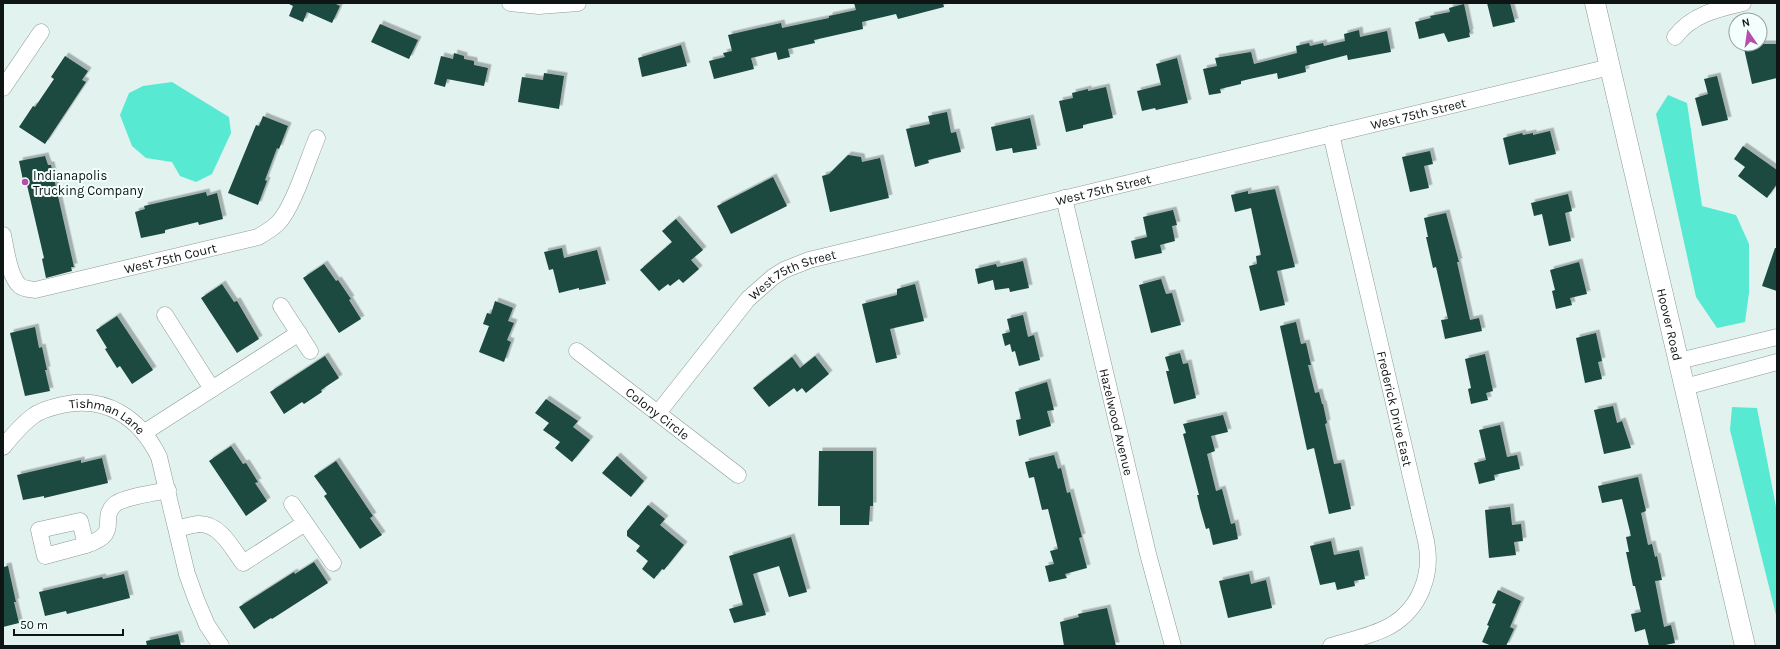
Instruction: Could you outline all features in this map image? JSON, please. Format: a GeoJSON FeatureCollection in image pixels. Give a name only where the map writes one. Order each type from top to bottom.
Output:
{"type":"FeatureCollection","features":[{"type":"Feature","properties":{"kind":"street"},"geometry":{"type":"LineString","coordinates":[[510,3],[539,6],[578,3]]}},
{"type":"Feature","properties":{"kind":"street","name":"Hoover Road"},"geometry":{"type":"LineString","coordinates":[[1595,3],[1745,646]]}},
{"type":"Feature","properties":{"kind":"street"},"geometry":{"type":"LineString","coordinates":[[1674,37],[1681,28],[1698,16],[1718,8],[1743,3]]}},
{"type":"Feature","properties":{"kind":"street"},"geometry":{"type":"LineString","coordinates":[[3,88],[41,32]]}},
{"type":"Feature","properties":{"kind":"street","name":"West 75th Street"},"geometry":{"type":"LineString","coordinates":[[658,414],[748,299],[772,277],[784,270],[809,260],[1610,67]]}},
{"type":"Feature","properties":{"kind":"street","name":"Frederick Drive East"},"geometry":{"type":"LineString","coordinates":[[1331,134],[1426,541],[1428,559],[1424,586],[1408,611],[1390,626],[1338,644]]}},
{"type":"Feature","properties":{"kind":"street","name":"West 75th Court"},"geometry":{"type":"LineString","coordinates":[[3,235],[13,277],[19,285],[24,288],[35,290],[258,237],[278,223],[287,211],[317,138]]}},
{"type":"Feature","properties":{"kind":"street","name":"Hazelwood Avenue"},"geometry":{"type":"LineString","coordinates":[[1064,198],[1148,554],[1173,646]]}},
{"type":"Feature","properties":{"kind":"street"},"geometry":{"type":"LineString","coordinates":[[281,306],[310,351]]}},
{"type":"Feature","properties":{"kind":"street"},"geometry":{"type":"LineString","coordinates":[[165,315],[212,389]]}},
{"type":"Feature","properties":{"kind":"street","name":"Tishman Lane"},"geometry":{"type":"LineString","coordinates":[[3,447],[10,438],[34,416],[52,407],[72,403],[99,404],[112,408],[124,414],[145,432],[299,334]]}},
{"type":"Feature","properties":{"kind":"street"},"geometry":{"type":"LineString","coordinates":[[1679,361],[1777,337]]}},
{"type":"Feature","properties":{"kind":"street","name":"Colony Circle"},"geometry":{"type":"LineString","coordinates":[[577,351],[738,475]]}},
{"type":"Feature","properties":{"kind":"street"},"geometry":{"type":"LineString","coordinates":[[1685,387],[1777,362]]}},
{"type":"Feature","properties":{"kind":"street"},"geometry":{"type":"LineString","coordinates":[[145,432],[159,457],[187,574],[207,625],[221,646]]}},
{"type":"Feature","properties":{"kind":"street"},"geometry":{"type":"LineString","coordinates":[[86,546],[104,537],[108,528],[112,506],[119,501],[168,490]]}},
{"type":"Feature","properties":{"kind":"street"},"geometry":{"type":"LineString","coordinates":[[292,504],[333,563]]}},
{"type":"Feature","properties":{"kind":"street"},"geometry":{"type":"LineString","coordinates":[[177,529],[198,524],[213,528],[223,536],[243,563],[305,523]]}},
{"type":"Feature","properties":{"kind":"shaded area"},"geometry":{"type":"Polygon","coordinates":[[[172,82],[229,117],[231,133],[212,174],[196,182],[180,176],[172,162],[146,158],[132,146],[120,115],[129,93],[143,86],[172,82]]]}},
{"type":"Feature","properties":{"kind":"shaded area"},"geometry":{"type":"Polygon","coordinates":[[[1668,95],[1687,103],[1702,206],[1736,215],[1749,244],[1749,293],[1745,322],[1717,328],[1696,297],[1656,114],[1668,95]]]}},
{"type":"Feature","properties":{"kind":"shaded area"},"geometry":{"type":"Polygon","coordinates":[[[1732,407],[1757,408],[1777,512],[1777,619],[1730,430],[1732,407]]]}},
{"type":"Feature","properties":{"kind":"building"},"geometry":{"type":"Polygon","coordinates":[[[287,3],[334,3],[340,6],[332,23],[307,12],[303,22],[289,16],[293,6],[287,3]]]}},
{"type":"Feature","properties":{"kind":"building"},"geometry":{"type":"Polygon","coordinates":[[[854,3],[943,3],[944,7],[898,19],[896,14],[862,22],[863,29],[814,40],[815,43],[788,49],[790,57],[778,60],[776,52],[751,58],[754,69],[714,79],[709,61],[725,57],[723,53],[732,51],[728,35],[781,23],[782,28],[829,18],[829,16],[856,10],[854,3]]]}},
{"type":"Feature","properties":{"kind":"building"},"geometry":{"type":"Polygon","coordinates":[[[1487,3],[1510,3],[1515,22],[1493,27],[1487,3]]]}},
{"type":"Feature","properties":{"kind":"building"},"geometry":{"type":"Polygon","coordinates":[[[1464,4],[1470,37],[1448,42],[1444,33],[1419,39],[1415,22],[1431,18],[1430,16],[1450,12],[1449,8],[1464,4]]]}},
{"type":"Feature","properties":{"kind":"building"},"geometry":{"type":"Polygon","coordinates":[[[380,24],[418,40],[409,59],[371,42],[380,24]]]}},
{"type":"Feature","properties":{"kind":"building"},"geometry":{"type":"Polygon","coordinates":[[[1359,30],[1360,37],[1387,31],[1391,52],[1348,60],[1347,55],[1305,66],[1306,72],[1278,79],[1277,73],[1241,81],[1241,84],[1220,89],[1221,93],[1209,95],[1203,69],[1217,66],[1215,58],[1251,52],[1254,64],[1297,53],[1296,46],[1309,43],[1310,46],[1323,43],[1324,46],[1345,41],[1344,34],[1359,30]]]}},
{"type":"Feature","properties":{"kind":"building"},"geometry":{"type":"Polygon","coordinates":[[[1768,44],[1777,44],[1777,78],[1752,84],[1745,52],[1768,52],[1768,44]]]}},
{"type":"Feature","properties":{"kind":"building"},"geometry":{"type":"Polygon","coordinates":[[[681,45],[687,66],[642,77],[638,58],[681,45]]]}},
{"type":"Feature","properties":{"kind":"building"},"geometry":{"type":"Polygon","coordinates":[[[454,53],[464,56],[464,59],[474,61],[474,65],[488,68],[484,86],[447,79],[445,87],[434,84],[441,56],[453,59],[454,53]]]}},
{"type":"Feature","properties":{"kind":"building"},"geometry":{"type":"Polygon","coordinates":[[[65,56],[88,71],[82,80],[86,82],[45,144],[19,127],[54,79],[51,77],[65,56]]]}},
{"type":"Feature","properties":{"kind":"building"},"geometry":{"type":"Polygon","coordinates":[[[1177,58],[1188,103],[1156,110],[1155,108],[1142,111],[1137,91],[1161,85],[1156,64],[1177,58]]]}},
{"type":"Feature","properties":{"kind":"building"},"geometry":{"type":"Polygon","coordinates":[[[544,73],[564,76],[559,109],[518,102],[522,77],[543,80],[544,73]]]}},
{"type":"Feature","properties":{"kind":"building"},"geometry":{"type":"Polygon","coordinates":[[[1717,76],[1728,120],[1702,126],[1695,98],[1708,94],[1704,79],[1717,76]]]}},
{"type":"Feature","properties":{"kind":"building"},"geometry":{"type":"Polygon","coordinates":[[[1106,87],[1113,118],[1083,125],[1083,128],[1066,132],[1059,101],[1073,98],[1072,93],[1106,87]]]}},
{"type":"Feature","properties":{"kind":"building"},"geometry":{"type":"Polygon","coordinates":[[[947,112],[951,133],[956,132],[961,152],[928,160],[929,163],[915,167],[906,129],[930,124],[928,116],[947,112]]]}},
{"type":"Feature","properties":{"kind":"building"},"geometry":{"type":"Polygon","coordinates":[[[263,116],[288,126],[279,149],[277,148],[265,180],[267,181],[258,205],[228,193],[256,125],[259,126],[263,116]]]}},
{"type":"Feature","properties":{"kind":"building"},"geometry":{"type":"Polygon","coordinates":[[[1030,118],[1037,149],[1013,153],[1012,148],[996,151],[991,127],[1030,118]]]}},
{"type":"Feature","properties":{"kind":"building"},"geometry":{"type":"Polygon","coordinates":[[[1550,131],[1556,154],[1509,165],[1503,138],[1522,133],[1523,135],[1533,133],[1533,135],[1550,131]]]}},
{"type":"Feature","properties":{"kind":"building"},"geometry":{"type":"Polygon","coordinates":[[[1743,146],[1777,170],[1777,184],[1767,198],[1738,176],[1745,167],[1734,159],[1743,146]]]}},
{"type":"Feature","properties":{"kind":"building"},"geometry":{"type":"Polygon","coordinates":[[[1430,151],[1433,164],[1424,166],[1429,188],[1410,192],[1402,157],[1430,151]]]}},
{"type":"Feature","properties":{"kind":"building"},"geometry":{"type":"Polygon","coordinates":[[[848,155],[861,157],[862,162],[880,158],[889,198],[830,212],[822,176],[829,174],[848,155]]]}},
{"type":"Feature","properties":{"kind":"building"},"geometry":{"type":"Polygon","coordinates":[[[45,156],[48,165],[51,165],[74,267],[71,267],[72,271],[46,278],[42,259],[44,258],[27,185],[24,185],[19,161],[45,156]]]}},
{"type":"Feature","properties":{"kind":"building"},"geometry":{"type":"Polygon","coordinates":[[[773,177],[787,206],[731,234],[717,206],[773,177]]]}},
{"type":"Feature","properties":{"kind":"building"},"geometry":{"type":"Polygon","coordinates":[[[1275,189],[1295,267],[1277,271],[1285,305],[1260,311],[1249,266],[1257,264],[1256,256],[1261,255],[1251,208],[1235,212],[1231,195],[1248,191],[1248,194],[1275,189]]]}},
{"type":"Feature","properties":{"kind":"building"},"geometry":{"type":"Polygon","coordinates":[[[206,192],[207,196],[217,193],[223,219],[199,225],[198,222],[165,230],[165,233],[141,238],[135,212],[145,209],[144,206],[206,192]]]}},
{"type":"Feature","properties":{"kind":"building"},"geometry":{"type":"Polygon","coordinates":[[[1568,194],[1572,211],[1565,213],[1571,241],[1549,246],[1542,214],[1534,216],[1531,203],[1568,194]]]}},
{"type":"Feature","properties":{"kind":"building"},"geometry":{"type":"Polygon","coordinates":[[[1173,210],[1177,225],[1172,226],[1175,241],[1160,245],[1162,253],[1135,259],[1131,241],[1147,237],[1143,217],[1173,210]]]}},
{"type":"Feature","properties":{"kind":"building"},"geometry":{"type":"Polygon","coordinates":[[[1446,213],[1459,262],[1457,262],[1470,320],[1479,318],[1482,331],[1445,339],[1441,320],[1448,319],[1436,267],[1433,268],[1426,237],[1428,237],[1424,218],[1446,213]]]}},
{"type":"Feature","properties":{"kind":"building"},"geometry":{"type":"Polygon","coordinates":[[[676,219],[703,250],[691,260],[699,269],[683,283],[679,279],[670,286],[668,284],[659,291],[640,270],[672,242],[662,231],[676,219]]]}},
{"type":"Feature","properties":{"kind":"building"},"geometry":{"type":"Polygon","coordinates":[[[562,248],[564,258],[597,250],[606,284],[559,293],[553,269],[549,270],[544,252],[562,248]]]}},
{"type":"Feature","properties":{"kind":"building"},"geometry":{"type":"Polygon","coordinates":[[[1775,248],[1777,248],[1777,291],[1762,286],[1775,248]]]}},
{"type":"Feature","properties":{"kind":"building"},"geometry":{"type":"Polygon","coordinates":[[[1023,261],[1029,288],[1010,292],[1009,288],[995,290],[993,280],[978,284],[975,269],[996,264],[997,267],[1023,261]]]}},
{"type":"Feature","properties":{"kind":"building"},"geometry":{"type":"Polygon","coordinates":[[[1579,262],[1587,294],[1570,298],[1572,305],[1556,309],[1552,291],[1555,290],[1550,270],[1579,262]]]}},
{"type":"Feature","properties":{"kind":"building"},"geometry":{"type":"Polygon","coordinates":[[[324,264],[336,281],[338,280],[351,299],[349,300],[361,319],[339,333],[303,278],[324,264]]]}},
{"type":"Feature","properties":{"kind":"building"},"geometry":{"type":"Polygon","coordinates":[[[1161,279],[1166,294],[1172,293],[1181,325],[1151,333],[1139,285],[1161,279]]]}},
{"type":"Feature","properties":{"kind":"building"},"geometry":{"type":"Polygon","coordinates":[[[222,284],[234,302],[237,301],[259,339],[237,353],[201,298],[222,284]]]}},
{"type":"Feature","properties":{"kind":"building"},"geometry":{"type":"Polygon","coordinates":[[[915,284],[924,321],[890,329],[897,358],[876,363],[862,304],[897,295],[897,289],[915,284]]]}},
{"type":"Feature","properties":{"kind":"building"},"geometry":{"type":"Polygon","coordinates":[[[495,301],[513,308],[508,321],[514,323],[507,340],[511,342],[504,362],[479,352],[489,326],[483,324],[487,313],[491,314],[495,301]]]}},
{"type":"Feature","properties":{"kind":"building"},"geometry":{"type":"Polygon","coordinates":[[[1023,315],[1028,337],[1034,335],[1040,360],[1019,366],[1015,351],[1012,352],[1010,344],[1005,346],[1002,334],[1010,332],[1007,319],[1023,315]]]}},
{"type":"Feature","properties":{"kind":"building"},"geometry":{"type":"Polygon","coordinates":[[[117,316],[153,370],[132,384],[120,366],[117,368],[105,349],[107,348],[96,330],[117,316]]]}},
{"type":"Feature","properties":{"kind":"building"},"geometry":{"type":"Polygon","coordinates":[[[1296,322],[1301,344],[1306,343],[1311,365],[1308,365],[1315,393],[1319,392],[1323,404],[1327,423],[1325,424],[1334,464],[1341,463],[1351,509],[1329,514],[1314,448],[1307,450],[1280,326],[1296,322]]]}},
{"type":"Feature","properties":{"kind":"building"},"geometry":{"type":"Polygon","coordinates":[[[35,327],[39,348],[42,347],[50,391],[25,396],[10,333],[35,327]]]}},
{"type":"Feature","properties":{"kind":"building"},"geometry":{"type":"Polygon","coordinates":[[[1596,333],[1602,361],[1598,362],[1602,379],[1585,383],[1576,338],[1596,333]]]}},
{"type":"Feature","properties":{"kind":"building"},"geometry":{"type":"Polygon","coordinates":[[[1180,353],[1183,364],[1188,363],[1196,398],[1174,404],[1166,371],[1169,371],[1165,357],[1180,353]]]}},
{"type":"Feature","properties":{"kind":"building"},"geometry":{"type":"Polygon","coordinates":[[[1485,354],[1493,391],[1486,393],[1488,400],[1471,404],[1468,389],[1471,388],[1465,359],[1485,354]]]}},
{"type":"Feature","properties":{"kind":"building"},"geometry":{"type":"Polygon","coordinates":[[[325,356],[339,378],[304,404],[302,402],[284,414],[270,392],[325,356]]]}},
{"type":"Feature","properties":{"kind":"building"},"geometry":{"type":"Polygon","coordinates":[[[815,356],[829,374],[806,393],[802,388],[797,392],[794,388],[769,407],[753,388],[792,357],[800,368],[815,356]]]}},
{"type":"Feature","properties":{"kind":"building"},"geometry":{"type":"Polygon","coordinates":[[[1047,382],[1054,410],[1047,411],[1051,426],[1019,436],[1016,420],[1021,419],[1015,392],[1047,382]]]}},
{"type":"Feature","properties":{"kind":"building"},"geometry":{"type":"Polygon","coordinates":[[[546,399],[578,421],[573,427],[590,440],[572,462],[555,448],[560,442],[543,430],[549,423],[535,413],[546,399]]]}},
{"type":"Feature","properties":{"kind":"building"},"geometry":{"type":"Polygon","coordinates":[[[1613,406],[1617,423],[1622,421],[1631,448],[1604,454],[1594,410],[1613,406]]]}},
{"type":"Feature","properties":{"kind":"building"},"geometry":{"type":"Polygon","coordinates":[[[1223,415],[1228,432],[1211,436],[1215,451],[1207,454],[1216,491],[1222,489],[1231,524],[1235,523],[1238,539],[1213,545],[1209,528],[1206,529],[1200,508],[1197,495],[1199,495],[1183,434],[1186,433],[1183,424],[1223,415]]]}},
{"type":"Feature","properties":{"kind":"building"},"geometry":{"type":"Polygon","coordinates":[[[1500,425],[1507,457],[1517,455],[1520,469],[1494,475],[1495,480],[1479,484],[1474,463],[1486,460],[1479,430],[1500,425]]]}},
{"type":"Feature","properties":{"kind":"building"},"geometry":{"type":"Polygon","coordinates":[[[231,446],[243,464],[246,463],[258,482],[255,483],[267,501],[246,516],[209,461],[231,446]]]}},
{"type":"Feature","properties":{"kind":"building"},"geometry":{"type":"Polygon","coordinates":[[[819,451],[873,451],[873,506],[870,506],[869,525],[840,525],[840,506],[818,506],[819,451]]]}},
{"type":"Feature","properties":{"kind":"building"},"geometry":{"type":"Polygon","coordinates":[[[1054,455],[1058,469],[1061,468],[1067,493],[1070,492],[1082,537],[1079,538],[1087,568],[1065,574],[1067,578],[1049,582],[1045,566],[1054,564],[1050,551],[1058,549],[1048,509],[1042,510],[1034,477],[1029,478],[1025,462],[1054,455]]]}},
{"type":"Feature","properties":{"kind":"building"},"geometry":{"type":"Polygon","coordinates":[[[617,456],[644,481],[631,497],[602,473],[617,456]]]}},
{"type":"Feature","properties":{"kind":"building"},"geometry":{"type":"Polygon","coordinates":[[[102,458],[108,483],[44,498],[44,496],[23,500],[17,475],[81,460],[81,463],[102,458]]]}},
{"type":"Feature","properties":{"kind":"building"},"geometry":{"type":"Polygon","coordinates":[[[336,461],[373,516],[370,518],[382,535],[360,549],[324,496],[327,494],[314,476],[336,461]]]}},
{"type":"Feature","properties":{"kind":"building"},"geometry":{"type":"Polygon","coordinates":[[[1638,477],[1646,511],[1641,513],[1648,545],[1652,544],[1655,557],[1657,556],[1662,580],[1655,581],[1664,627],[1671,625],[1675,643],[1661,646],[1649,646],[1645,629],[1635,632],[1631,614],[1641,612],[1635,586],[1633,586],[1626,552],[1629,552],[1626,537],[1631,536],[1622,499],[1602,503],[1598,486],[1638,477]]]}},
{"type":"Feature","properties":{"kind":"building"},"geometry":{"type":"Polygon","coordinates":[[[648,505],[665,519],[660,525],[684,545],[664,570],[662,569],[654,579],[642,569],[648,561],[636,551],[640,546],[627,536],[627,531],[648,505]]]}},
{"type":"Feature","properties":{"kind":"building"},"geometry":{"type":"Polygon","coordinates":[[[1510,507],[1512,525],[1521,524],[1523,541],[1514,542],[1516,555],[1489,558],[1485,510],[1510,507]]]}},
{"type":"Feature","properties":{"kind":"building"},"geometry":{"type":"Polygon","coordinates":[[[791,537],[807,592],[789,597],[779,566],[753,574],[766,615],[734,623],[729,609],[743,605],[729,556],[791,537]]]}},
{"type":"Feature","properties":{"kind":"building"},"geometry":{"type":"Polygon","coordinates":[[[1331,541],[1334,555],[1359,550],[1365,579],[1354,581],[1355,586],[1337,590],[1335,582],[1320,585],[1310,546],[1331,541]]]}},
{"type":"Feature","properties":{"kind":"building"},"geometry":{"type":"Polygon","coordinates":[[[314,562],[328,583],[254,629],[239,607],[294,572],[295,574],[314,562]]]}},
{"type":"Feature","properties":{"kind":"building"},"geometry":{"type":"Polygon","coordinates":[[[8,566],[19,623],[3,627],[3,567],[8,566]]]}},
{"type":"Feature","properties":{"kind":"building"},"geometry":{"type":"Polygon","coordinates":[[[124,574],[130,598],[67,614],[66,611],[45,616],[39,592],[102,577],[103,579],[124,574]]]}},
{"type":"Feature","properties":{"kind":"building"},"geometry":{"type":"Polygon","coordinates":[[[1249,574],[1251,584],[1266,580],[1272,608],[1228,618],[1219,581],[1249,574]]]}},
{"type":"Feature","properties":{"kind":"building"},"geometry":{"type":"Polygon","coordinates":[[[1498,590],[1521,601],[1510,627],[1514,629],[1506,646],[1492,646],[1482,642],[1496,604],[1492,603],[1498,590]]]}},
{"type":"Feature","properties":{"kind":"building"},"geometry":{"type":"Polygon","coordinates":[[[1107,608],[1116,646],[1064,646],[1060,622],[1079,617],[1078,614],[1107,608]]]}},
{"type":"Feature","properties":{"kind":"building"},"geometry":{"type":"Polygon","coordinates":[[[178,634],[181,646],[147,646],[146,641],[178,634]]]}},
{"type":"Feature","properties":{"kind":"place","name":"Indianapolis Trucking Company"},"geometry":{"type":"Point","coordinates":[25,182]}}]}
